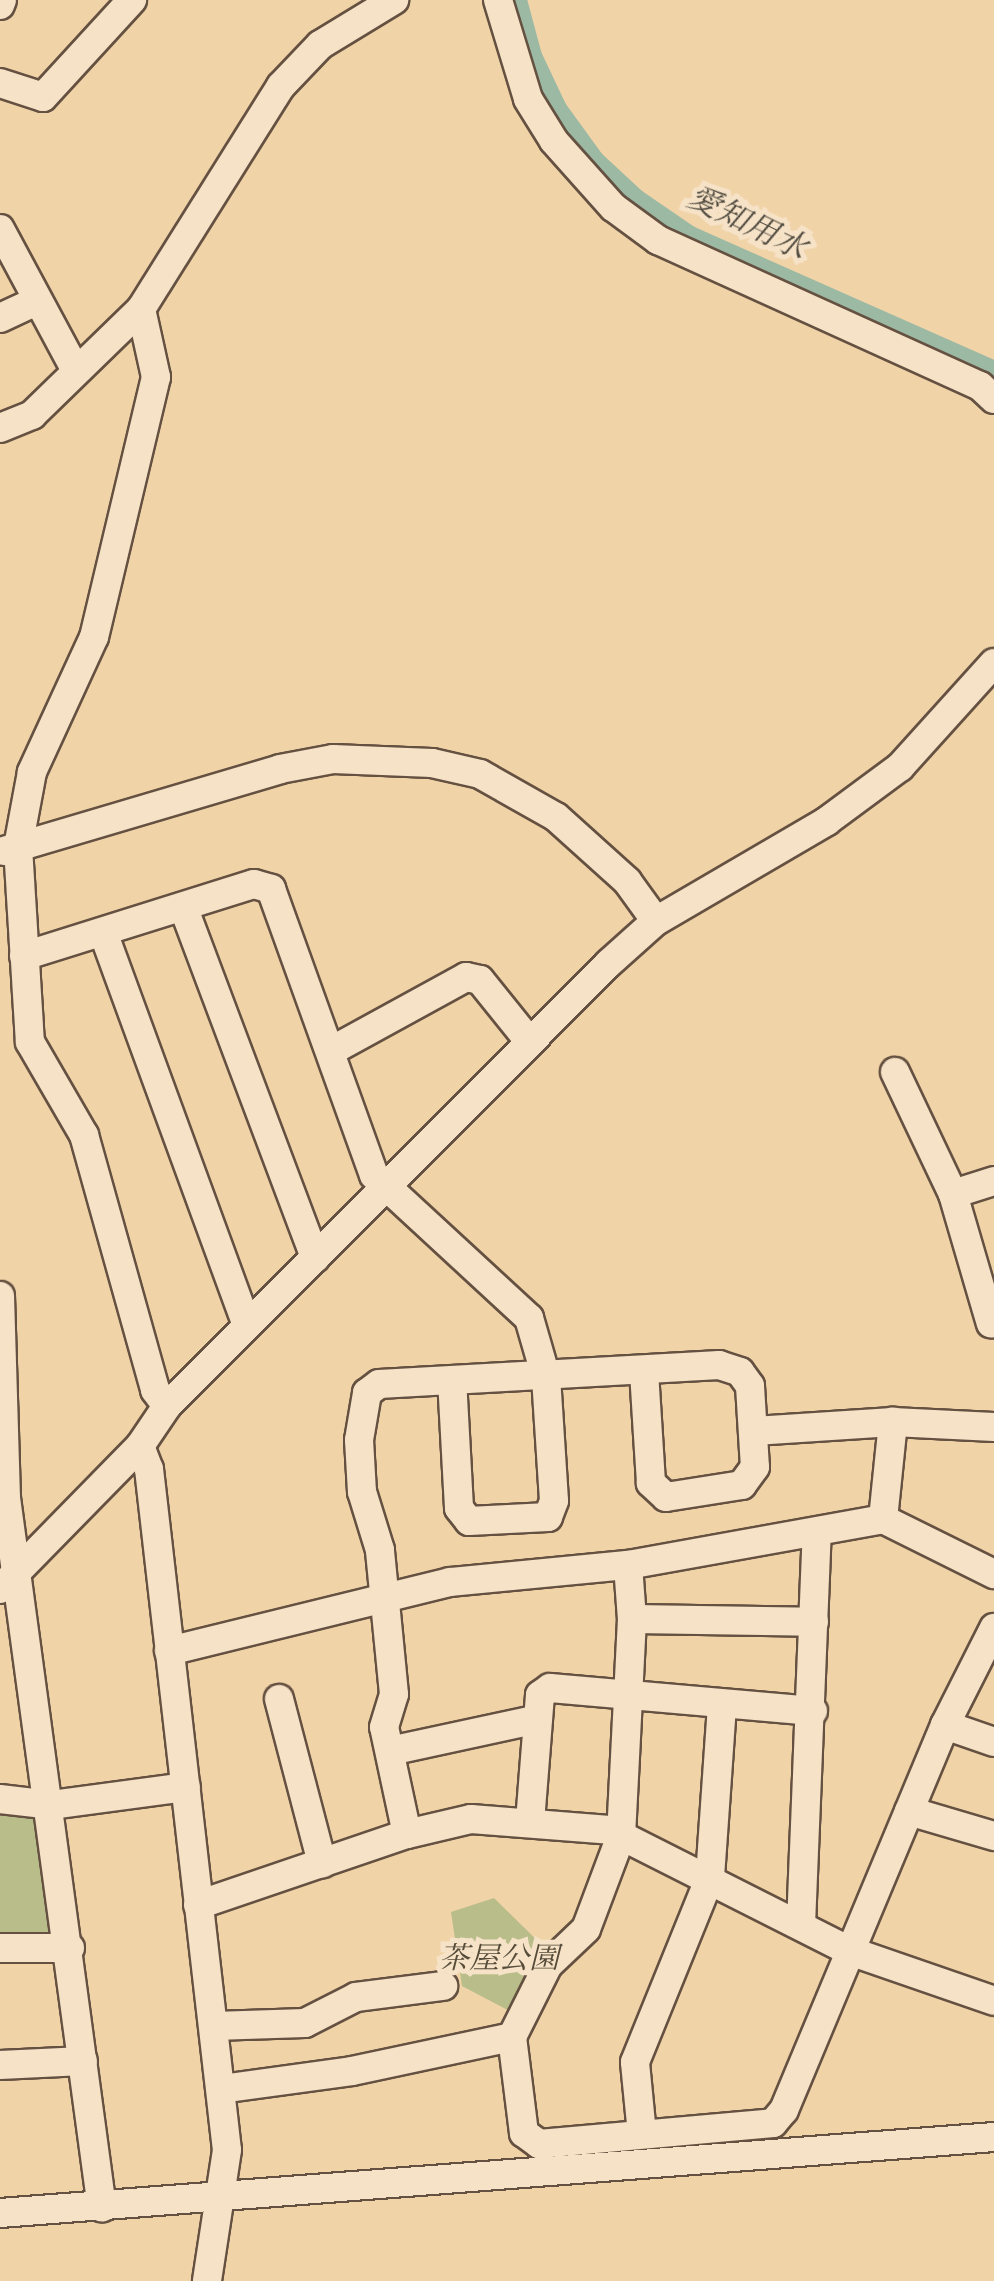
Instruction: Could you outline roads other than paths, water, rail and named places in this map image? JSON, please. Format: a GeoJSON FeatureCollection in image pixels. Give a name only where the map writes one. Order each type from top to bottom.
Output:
{"type":"FeatureCollection","features":[{"type":"Feature","properties":{"kind":"street"},"geometry":{"type":"LineString","coordinates":[[0,83],[43,96],[132,0]]}},
{"type":"Feature","properties":{"kind":"street"},"geometry":{"type":"LineString","coordinates":[[0,428],[32,414],[74,367],[140,309],[280,86],[320,46],[394,0]]}},
{"type":"Feature","properties":{"kind":"street"},"geometry":{"type":"LineString","coordinates":[[498,0],[528,98],[554,141],[613,207],[658,240],[980,386],[994,399]]}},
{"type":"Feature","properties":{"kind":"street"},"geometry":{"type":"LineString","coordinates":[[0,230],[74,367]]}},
{"type":"Feature","properties":{"kind":"street"},"geometry":{"type":"LineString","coordinates":[[0,318],[36,301]]}},
{"type":"Feature","properties":{"kind":"street"},"geometry":{"type":"LineString","coordinates":[[140,309],[156,377],[94,637],[11,802],[9,849],[24,956],[30,1042],[84,1136],[155,1390],[167,1406]]}},
{"type":"Feature","properties":{"kind":"street"},"geometry":{"type":"LineString","coordinates":[[10,1579],[140,1446],[167,1406],[530,1040],[656,922],[828,821],[900,767],[994,662]]}},
{"type":"Feature","properties":{"kind":"street"},"geometry":{"type":"LineString","coordinates":[[9,849],[280,768],[333,760],[432,763],[480,774],[556,817],[626,881],[656,922]]}},
{"type":"Feature","properties":{"kind":"street"},"geometry":{"type":"LineString","coordinates":[[24,956],[254,884],[272,888],[374,1175],[529,1318],[546,1377],[554,1502],[548,1516],[538,1520],[469,1521],[459,1508],[452,1380]]}},
{"type":"Feature","properties":{"kind":"street"},"geometry":{"type":"LineString","coordinates":[[184,909],[315,1258]]}},
{"type":"Feature","properties":{"kind":"street"},"geometry":{"type":"LineString","coordinates":[[103,932],[247,1326]]}},
{"type":"Feature","properties":{"kind":"street"},"geometry":{"type":"LineString","coordinates":[[331,1050],[466,977],[480,980],[530,1040]]}},
{"type":"Feature","properties":{"kind":"street"},"geometry":{"type":"LineString","coordinates":[[894,1072],[953,1194],[991,1324]]}},
{"type":"Feature","properties":{"kind":"street"},"geometry":{"type":"LineString","coordinates":[[953,1194],[994,1181]]}},
{"type":"Feature","properties":{"kind":"street"},"geometry":{"type":"LineString","coordinates":[[0,1296],[10,1579],[51,1806],[102,2208]]}},
{"type":"Feature","properties":{"kind":"street"},"geometry":{"type":"LineString","coordinates":[[407,1834],[384,1727],[394,1694],[380,1550],[362,1492],[359,1440],[367,1393],[379,1384],[719,1365],[740,1372],[750,1386],[755,1466],[742,1485],[666,1496],[651,1483],[644,1372]]}},
{"type":"Feature","properties":{"kind":"street"},"geometry":{"type":"LineString","coordinates":[[754,1430],[894,1422],[994,1427]]}},
{"type":"Feature","properties":{"kind":"street"},"geometry":{"type":"LineString","coordinates":[[883,1520],[894,1422]]}},
{"type":"Feature","properties":{"kind":"street"},"geometry":{"type":"LineString","coordinates":[[140,1446],[149,1469],[221,2089],[224,2199],[207,2281]]}},
{"type":"Feature","properties":{"kind":"street"},"geometry":{"type":"LineString","coordinates":[[170,1651],[450,1582],[628,1565],[883,1520],[994,1574]]}},
{"type":"Feature","properties":{"kind":"street"},"geometry":{"type":"LineString","coordinates":[[801,1925],[817,1534]]}},
{"type":"Feature","properties":{"kind":"street"},"geometry":{"type":"LineString","coordinates":[[628,1565],[632,1619],[621,1836],[586,1929],[548,1966],[512,2037],[524,2133],[539,2144],[773,2123],[784,2110],[944,1725],[994,1628]]}},
{"type":"Feature","properties":{"kind":"street"},"geometry":{"type":"LineString","coordinates":[[632,1619],[814,1622]]}},
{"type":"Feature","properties":{"kind":"street"},"geometry":{"type":"LineString","coordinates":[[530,1822],[540,1695],[550,1688],[812,1711]]}},
{"type":"Feature","properties":{"kind":"street"},"geometry":{"type":"LineString","coordinates":[[279,1699],[322,1862]]}},
{"type":"Feature","properties":{"kind":"street"},"geometry":{"type":"LineString","coordinates":[[642,2134],[635,2062],[710,1877],[722,1706]]}},
{"type":"Feature","properties":{"kind":"street"},"geometry":{"type":"LineString","coordinates":[[390,1751],[538,1720]]}},
{"type":"Feature","properties":{"kind":"street"},"geometry":{"type":"LineString","coordinates":[[944,1725],[994,1742]]}},
{"type":"Feature","properties":{"kind":"street"},"geometry":{"type":"LineString","coordinates":[[0,1799],[51,1806],[186,1788]]}},
{"type":"Feature","properties":{"kind":"street"},"geometry":{"type":"LineString","coordinates":[[910,1811],[994,1836]]}},
{"type":"Feature","properties":{"kind":"street"},"geometry":{"type":"LineString","coordinates":[[198,1904],[407,1834],[472,1819],[530,1822],[621,1836],[710,1877],[850,1951],[994,2000]]}},
{"type":"Feature","properties":{"kind":"street"},"geometry":{"type":"LineString","coordinates":[[0,1948],[70,1948]]}},
{"type":"Feature","properties":{"kind":"street"},"geometry":{"type":"LineString","coordinates":[[214,2026],[305,2023],[356,1998],[443,1986]]}},
{"type":"Feature","properties":{"kind":"street"},"geometry":{"type":"LineString","coordinates":[[221,2089],[352,2071],[512,2037]]}},
{"type":"Feature","properties":{"kind":"street"},"geometry":{"type":"LineString","coordinates":[[0,2065],[83,2062]]}},
{"type":"Feature","properties":{"kind":"street"},"geometry":{"type":"LineString","coordinates":[[0,2214],[994,2137]]}},
{"type":"Feature","properties":{"kind":"waterway","name":"愛知用水"},"geometry":{"type":"LineString","coordinates":[[517,0],[532,56],[557,109],[594,160],[636,199],[690,236],[994,371]]}},
{"type":"Feature","properties":{"kind":"park label","name":"茶屋公園"},"geometry":{"type":"Point","coordinates":[499,1960]}}]}
